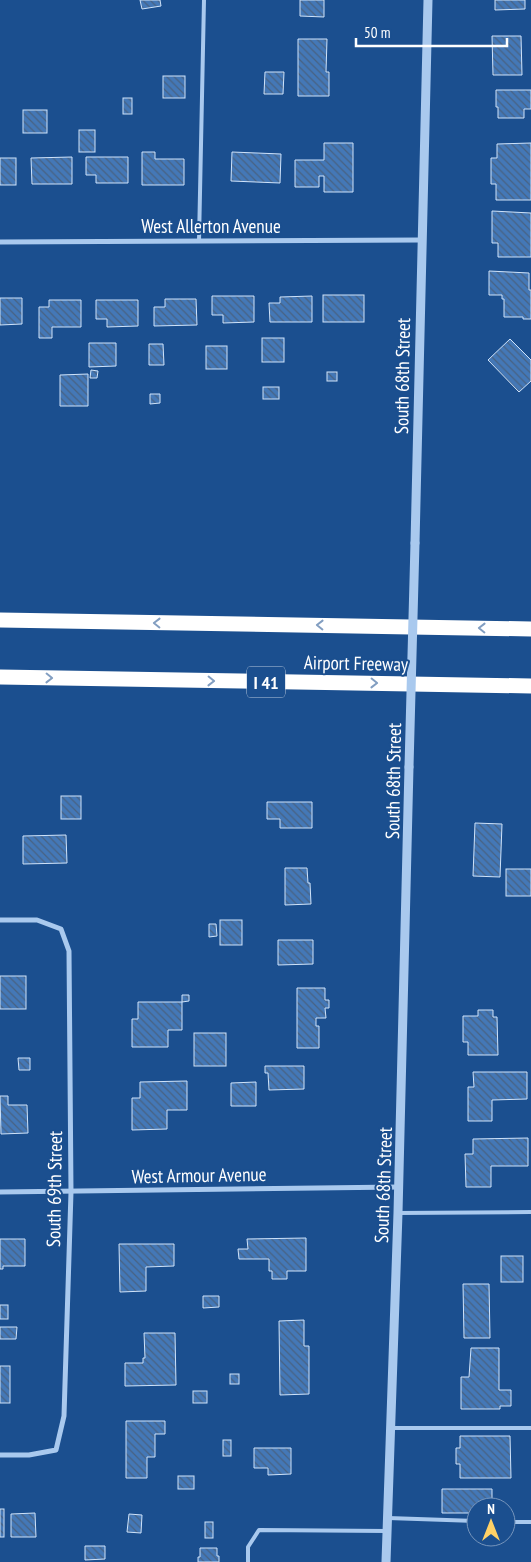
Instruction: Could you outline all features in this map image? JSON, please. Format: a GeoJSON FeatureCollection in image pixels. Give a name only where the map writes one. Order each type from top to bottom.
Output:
{"type":"FeatureCollection","features":[{"type":"Feature","properties":{"kind":"highway","name":"Airport Freeway"},"geometry":{"type":"LineString","coordinates":[[0,620],[531,629]]}},
{"type":"Feature","properties":{"kind":"highway","name":"Airport Freeway"},"geometry":{"type":"LineString","coordinates":[[0,677],[531,686]]}},
{"type":"Feature","properties":{"kind":"street","name":"South 68th Street"},"geometry":{"type":"LineString","coordinates":[[386,1562],[399,1187],[428,0]]}},
{"type":"Feature","properties":{"kind":"street","name":"West Allerton Avenue"},"geometry":{"type":"LineString","coordinates":[[0,242],[421,240]]}},
{"type":"Feature","properties":{"kind":"street","name":"South 69th Street"},"geometry":{"type":"LineString","coordinates":[[0,920],[37,920],[61,929],[69,951],[71,1192],[64,1416],[56,1450],[28,1455],[0,1455]]}},
{"type":"Feature","properties":{"kind":"street","name":"West Armour Avenue"},"geometry":{"type":"LineString","coordinates":[[0,1192],[399,1187]]}},
{"type":"Feature","properties":{"kind":"lane"},"geometry":{"type":"LineString","coordinates":[[199,242],[204,0]]}},
{"type":"Feature","properties":{"kind":"lane"},"geometry":{"type":"LineString","coordinates":[[398,1213],[531,1212]]}},
{"type":"Feature","properties":{"kind":"lane"},"geometry":{"type":"LineString","coordinates":[[391,1428],[531,1428]]}},
{"type":"Feature","properties":{"kind":"lane"},"geometry":{"type":"LineString","coordinates":[[388,1518],[466,1521]]}},
{"type":"Feature","properties":{"kind":"lane"},"geometry":{"type":"LineString","coordinates":[[516,1522],[531,1522]]}},
{"type":"Feature","properties":{"kind":"lane"},"geometry":{"type":"LineString","coordinates":[[248,1562],[248,1547],[260,1530],[388,1532]]}},
{"type":"Feature","properties":{"kind":"building"},"geometry":{"type":"Polygon","coordinates":[[[140,0],[160,0],[161,6],[142,9],[140,0]]]}},
{"type":"Feature","properties":{"kind":"building"},"geometry":{"type":"Polygon","coordinates":[[[300,0],[324,0],[324,17],[300,16],[300,0]]]}},
{"type":"Feature","properties":{"kind":"building"},"geometry":{"type":"Polygon","coordinates":[[[495,0],[525,0],[525,9],[495,10],[495,0]]]}},
{"type":"Feature","properties":{"kind":"building"},"geometry":{"type":"Polygon","coordinates":[[[492,36],[521,36],[522,75],[493,75],[492,36]]]}},
{"type":"Feature","properties":{"kind":"building"},"geometry":{"type":"Polygon","coordinates":[[[298,39],[327,39],[326,72],[329,72],[329,96],[298,96],[298,39]]]}},
{"type":"Feature","properties":{"kind":"building"},"geometry":{"type":"Polygon","coordinates":[[[265,72],[284,72],[283,94],[264,94],[265,72]]]}},
{"type":"Feature","properties":{"kind":"building"},"geometry":{"type":"Polygon","coordinates":[[[163,76],[185,76],[185,98],[163,98],[163,76]]]}},
{"type":"Feature","properties":{"kind":"building"},"geometry":{"type":"Polygon","coordinates":[[[496,90],[531,90],[531,109],[524,109],[524,118],[498,118],[496,90]]]}},
{"type":"Feature","properties":{"kind":"building"},"geometry":{"type":"Polygon","coordinates":[[[123,98],[132,98],[132,114],[123,114],[123,98]]]}},
{"type":"Feature","properties":{"kind":"building"},"geometry":{"type":"Polygon","coordinates":[[[23,110],[47,110],[47,133],[23,133],[23,110]]]}},
{"type":"Feature","properties":{"kind":"building"},"geometry":{"type":"Polygon","coordinates":[[[79,130],[95,130],[95,152],[79,152],[79,130]]]}},
{"type":"Feature","properties":{"kind":"building"},"geometry":{"type":"Polygon","coordinates":[[[324,143],[353,143],[353,192],[324,192],[324,176],[319,176],[319,187],[295,187],[295,160],[324,160],[324,143]]]}},
{"type":"Feature","properties":{"kind":"building"},"geometry":{"type":"Polygon","coordinates":[[[531,143],[531,200],[496,200],[496,184],[491,184],[491,158],[497,158],[497,144],[531,143]]]}},
{"type":"Feature","properties":{"kind":"building"},"geometry":{"type":"Polygon","coordinates":[[[142,152],[155,152],[155,159],[184,159],[184,185],[142,185],[142,152]]]}},
{"type":"Feature","properties":{"kind":"building"},"geometry":{"type":"Polygon","coordinates":[[[232,152],[281,154],[280,183],[231,181],[232,152]]]}},
{"type":"Feature","properties":{"kind":"building"},"geometry":{"type":"Polygon","coordinates":[[[72,157],[72,184],[32,184],[31,158],[72,157]]]}},
{"type":"Feature","properties":{"kind":"building"},"geometry":{"type":"Polygon","coordinates":[[[86,157],[128,157],[128,183],[96,183],[96,175],[86,175],[86,157]]]}},
{"type":"Feature","properties":{"kind":"building"},"geometry":{"type":"Polygon","coordinates":[[[0,158],[16,158],[16,185],[0,185],[0,158]]]}},
{"type":"Feature","properties":{"kind":"building"},"geometry":{"type":"Polygon","coordinates":[[[492,211],[531,213],[531,257],[498,257],[498,243],[492,243],[492,211]]]}},
{"type":"Feature","properties":{"kind":"building"},"geometry":{"type":"Polygon","coordinates":[[[489,271],[529,273],[531,319],[504,317],[504,299],[502,299],[502,295],[489,295],[489,271]]]}},
{"type":"Feature","properties":{"kind":"building"},"geometry":{"type":"Polygon","coordinates":[[[323,295],[364,295],[364,322],[323,322],[323,295]]]}},
{"type":"Feature","properties":{"kind":"building"},"geometry":{"type":"Polygon","coordinates":[[[212,296],[254,296],[254,322],[223,323],[223,315],[212,315],[212,296]]]}},
{"type":"Feature","properties":{"kind":"building"},"geometry":{"type":"Polygon","coordinates":[[[312,296],[312,322],[270,322],[269,303],[280,303],[280,297],[312,296]]]}},
{"type":"Feature","properties":{"kind":"building"},"geometry":{"type":"Polygon","coordinates":[[[0,298],[22,298],[22,324],[0,325],[0,298]]]}},
{"type":"Feature","properties":{"kind":"building"},"geometry":{"type":"Polygon","coordinates":[[[165,299],[196,299],[197,325],[154,326],[154,307],[165,307],[165,299]]]}},
{"type":"Feature","properties":{"kind":"building"},"geometry":{"type":"Polygon","coordinates":[[[49,300],[81,300],[81,327],[52,327],[52,338],[39,338],[39,307],[49,307],[49,300]]]}},
{"type":"Feature","properties":{"kind":"building"},"geometry":{"type":"Polygon","coordinates":[[[96,300],[138,300],[138,326],[107,327],[107,319],[96,319],[96,300]]]}},
{"type":"Feature","properties":{"kind":"building"},"geometry":{"type":"Polygon","coordinates":[[[262,338],[284,338],[284,362],[262,362],[262,338]]]}},
{"type":"Feature","properties":{"kind":"building"},"geometry":{"type":"Polygon","coordinates":[[[510,339],[531,360],[531,381],[519,392],[488,360],[510,339]]]}},
{"type":"Feature","properties":{"kind":"building"},"geometry":{"type":"Polygon","coordinates":[[[89,343],[116,343],[116,366],[89,367],[89,343]]]}},
{"type":"Feature","properties":{"kind":"building"},"geometry":{"type":"Polygon","coordinates":[[[149,344],[163,344],[164,365],[149,365],[149,344]]]}},
{"type":"Feature","properties":{"kind":"building"},"geometry":{"type":"Polygon","coordinates":[[[206,346],[227,346],[227,369],[206,369],[206,346]]]}},
{"type":"Feature","properties":{"kind":"building"},"geometry":{"type":"Polygon","coordinates":[[[91,370],[98,371],[97,378],[90,378],[91,370]]]}},
{"type":"Feature","properties":{"kind":"building"},"geometry":{"type":"Polygon","coordinates":[[[327,372],[337,372],[337,381],[327,381],[327,372]]]}},
{"type":"Feature","properties":{"kind":"building"},"geometry":{"type":"Polygon","coordinates":[[[88,374],[88,406],[60,406],[60,375],[88,374]]]}},
{"type":"Feature","properties":{"kind":"building"},"geometry":{"type":"Polygon","coordinates":[[[263,387],[279,387],[279,399],[263,399],[263,387]]]}},
{"type":"Feature","properties":{"kind":"building"},"geometry":{"type":"Polygon","coordinates":[[[150,394],[160,394],[160,403],[150,404],[150,394]]]}},
{"type":"Feature","properties":{"kind":"building"},"geometry":{"type":"Polygon","coordinates":[[[61,796],[81,796],[81,819],[61,819],[61,796]]]}},
{"type":"Feature","properties":{"kind":"building"},"geometry":{"type":"Polygon","coordinates":[[[267,802],[312,802],[312,828],[280,828],[280,819],[267,819],[267,802]]]}},
{"type":"Feature","properties":{"kind":"building"},"geometry":{"type":"Polygon","coordinates":[[[475,823],[502,824],[500,877],[473,876],[475,823]]]}},
{"type":"Feature","properties":{"kind":"building"},"geometry":{"type":"Polygon","coordinates":[[[66,835],[67,863],[23,864],[23,836],[66,835]]]}},
{"type":"Feature","properties":{"kind":"building"},"geometry":{"type":"Polygon","coordinates":[[[285,868],[307,868],[311,904],[285,905],[285,868]]]}},
{"type":"Feature","properties":{"kind":"building"},"geometry":{"type":"Polygon","coordinates":[[[506,869],[531,869],[531,896],[506,896],[506,869]]]}},
{"type":"Feature","properties":{"kind":"building"},"geometry":{"type":"Polygon","coordinates":[[[220,920],[242,920],[242,945],[220,945],[220,920]]]}},
{"type":"Feature","properties":{"kind":"building"},"geometry":{"type":"Polygon","coordinates":[[[209,924],[216,924],[217,936],[209,937],[209,924]]]}},
{"type":"Feature","properties":{"kind":"building"},"geometry":{"type":"Polygon","coordinates":[[[278,940],[313,940],[313,964],[278,965],[278,940]]]}},
{"type":"Feature","properties":{"kind":"building"},"geometry":{"type":"Polygon","coordinates":[[[0,976],[26,976],[26,1009],[0,1009],[0,976]]]}},
{"type":"Feature","properties":{"kind":"building"},"geometry":{"type":"Polygon","coordinates":[[[297,988],[325,988],[325,1000],[329,1000],[329,1008],[325,1008],[326,1018],[316,1018],[316,1026],[319,1026],[319,1048],[297,1048],[297,988]]]}},
{"type":"Feature","properties":{"kind":"building"},"geometry":{"type":"Polygon","coordinates":[[[182,995],[189,995],[189,1001],[182,1002],[182,995]]]}},
{"type":"Feature","properties":{"kind":"building"},"geometry":{"type":"Polygon","coordinates":[[[138,1002],[182,1002],[182,1030],[168,1030],[168,1047],[132,1047],[132,1019],[138,1019],[138,1002]]]}},
{"type":"Feature","properties":{"kind":"building"},"geometry":{"type":"Polygon","coordinates":[[[478,1010],[493,1010],[493,1017],[497,1017],[498,1055],[468,1055],[468,1042],[463,1042],[463,1016],[478,1016],[478,1010]]]}},
{"type":"Feature","properties":{"kind":"building"},"geometry":{"type":"Polygon","coordinates":[[[194,1033],[226,1033],[226,1066],[194,1066],[194,1033]]]}},
{"type":"Feature","properties":{"kind":"building"},"geometry":{"type":"Polygon","coordinates":[[[18,1058],[30,1058],[30,1070],[19,1070],[18,1058]]]}},
{"type":"Feature","properties":{"kind":"building"},"geometry":{"type":"Polygon","coordinates":[[[265,1066],[304,1066],[304,1089],[269,1090],[268,1073],[265,1073],[265,1066]]]}},
{"type":"Feature","properties":{"kind":"building"},"geometry":{"type":"Polygon","coordinates":[[[473,1072],[527,1072],[527,1099],[492,1100],[492,1121],[468,1121],[468,1087],[474,1087],[473,1072]]]}},
{"type":"Feature","properties":{"kind":"building"},"geometry":{"type":"Polygon","coordinates":[[[187,1081],[187,1110],[167,1110],[167,1129],[132,1130],[132,1098],[140,1098],[140,1082],[187,1081]]]}},
{"type":"Feature","properties":{"kind":"building"},"geometry":{"type":"Polygon","coordinates":[[[256,1082],[256,1106],[231,1106],[231,1083],[256,1082]]]}},
{"type":"Feature","properties":{"kind":"building"},"geometry":{"type":"Polygon","coordinates":[[[0,1096],[8,1096],[8,1105],[27,1105],[28,1133],[1,1134],[0,1096]]]}},
{"type":"Feature","properties":{"kind":"building"},"geometry":{"type":"Polygon","coordinates":[[[528,1138],[528,1166],[491,1166],[491,1187],[466,1187],[465,1154],[473,1154],[473,1139],[528,1138]]]}},
{"type":"Feature","properties":{"kind":"building"},"geometry":{"type":"Polygon","coordinates":[[[306,1238],[306,1271],[287,1271],[287,1279],[272,1279],[272,1271],[269,1271],[269,1259],[239,1259],[238,1249],[248,1249],[247,1239],[306,1238]]]}},
{"type":"Feature","properties":{"kind":"building"},"geometry":{"type":"Polygon","coordinates":[[[0,1239],[25,1239],[25,1266],[3,1266],[3,1269],[0,1269],[0,1239]]]}},
{"type":"Feature","properties":{"kind":"building"},"geometry":{"type":"Polygon","coordinates":[[[119,1244],[174,1244],[174,1266],[146,1267],[146,1291],[120,1292],[119,1244]]]}},
{"type":"Feature","properties":{"kind":"building"},"geometry":{"type":"Polygon","coordinates":[[[501,1256],[523,1256],[523,1282],[501,1282],[501,1256]]]}},
{"type":"Feature","properties":{"kind":"building"},"geometry":{"type":"Polygon","coordinates":[[[463,1284],[489,1284],[490,1338],[464,1338],[463,1284]]]}},
{"type":"Feature","properties":{"kind":"building"},"geometry":{"type":"Polygon","coordinates":[[[203,1296],[219,1296],[219,1307],[203,1308],[203,1296]]]}},
{"type":"Feature","properties":{"kind":"building"},"geometry":{"type":"Polygon","coordinates":[[[0,1305],[8,1305],[8,1319],[0,1319],[0,1305]]]}},
{"type":"Feature","properties":{"kind":"building"},"geometry":{"type":"Polygon","coordinates":[[[304,1320],[304,1346],[309,1346],[309,1394],[280,1395],[279,1321],[304,1320]]]}},
{"type":"Feature","properties":{"kind":"building"},"geometry":{"type":"Polygon","coordinates":[[[0,1327],[17,1327],[16,1339],[0,1339],[0,1327]]]}},
{"type":"Feature","properties":{"kind":"building"},"geometry":{"type":"Polygon","coordinates":[[[144,1333],[175,1333],[176,1385],[125,1386],[125,1363],[143,1363],[143,1358],[145,1358],[144,1333]]]}},
{"type":"Feature","properties":{"kind":"building"},"geometry":{"type":"Polygon","coordinates":[[[471,1348],[499,1348],[499,1390],[511,1390],[511,1406],[500,1406],[500,1409],[461,1409],[461,1377],[469,1377],[471,1348]]]}},
{"type":"Feature","properties":{"kind":"building"},"geometry":{"type":"Polygon","coordinates":[[[0,1366],[10,1366],[10,1403],[0,1403],[0,1366]]]}},
{"type":"Feature","properties":{"kind":"building"},"geometry":{"type":"Polygon","coordinates":[[[230,1374],[239,1374],[239,1384],[230,1384],[230,1374]]]}},
{"type":"Feature","properties":{"kind":"building"},"geometry":{"type":"Polygon","coordinates":[[[193,1391],[207,1391],[207,1403],[193,1403],[193,1391]]]}},
{"type":"Feature","properties":{"kind":"building"},"geometry":{"type":"Polygon","coordinates":[[[126,1421],[165,1421],[165,1434],[155,1434],[155,1457],[147,1457],[147,1478],[126,1478],[126,1421]]]}},
{"type":"Feature","properties":{"kind":"building"},"geometry":{"type":"Polygon","coordinates":[[[460,1436],[510,1436],[511,1478],[460,1478],[460,1464],[456,1464],[456,1448],[460,1448],[460,1436]]]}},
{"type":"Feature","properties":{"kind":"building"},"geometry":{"type":"Polygon","coordinates":[[[223,1440],[231,1440],[231,1456],[223,1456],[223,1440]]]}},
{"type":"Feature","properties":{"kind":"building"},"geometry":{"type":"Polygon","coordinates":[[[254,1448],[291,1448],[291,1474],[268,1475],[268,1468],[254,1468],[254,1448]]]}},
{"type":"Feature","properties":{"kind":"building"},"geometry":{"type":"Polygon","coordinates":[[[178,1476],[194,1476],[194,1489],[178,1489],[178,1476]]]}},
{"type":"Feature","properties":{"kind":"building"},"geometry":{"type":"Polygon","coordinates":[[[442,1489],[492,1489],[492,1497],[466,1497],[466,1513],[442,1513],[442,1489]]]}},
{"type":"Feature","properties":{"kind":"building"},"geometry":{"type":"Polygon","coordinates":[[[0,1509],[4,1509],[4,1537],[0,1537],[0,1509]]]}},
{"type":"Feature","properties":{"kind":"building"},"geometry":{"type":"Polygon","coordinates":[[[35,1513],[36,1537],[11,1537],[11,1514],[35,1513]]]}},
{"type":"Feature","properties":{"kind":"building"},"geometry":{"type":"Polygon","coordinates":[[[129,1514],[142,1515],[141,1533],[127,1532],[129,1514]]]}},
{"type":"Feature","properties":{"kind":"building"},"geometry":{"type":"Polygon","coordinates":[[[205,1522],[213,1522],[213,1538],[205,1538],[205,1522]]]}},
{"type":"Feature","properties":{"kind":"building"},"geometry":{"type":"Polygon","coordinates":[[[85,1546],[105,1546],[105,1559],[85,1560],[85,1546]]]}},
{"type":"Feature","properties":{"kind":"building"},"geometry":{"type":"Polygon","coordinates":[[[200,1548],[217,1548],[219,1562],[198,1562],[200,1548]]]}}]}
